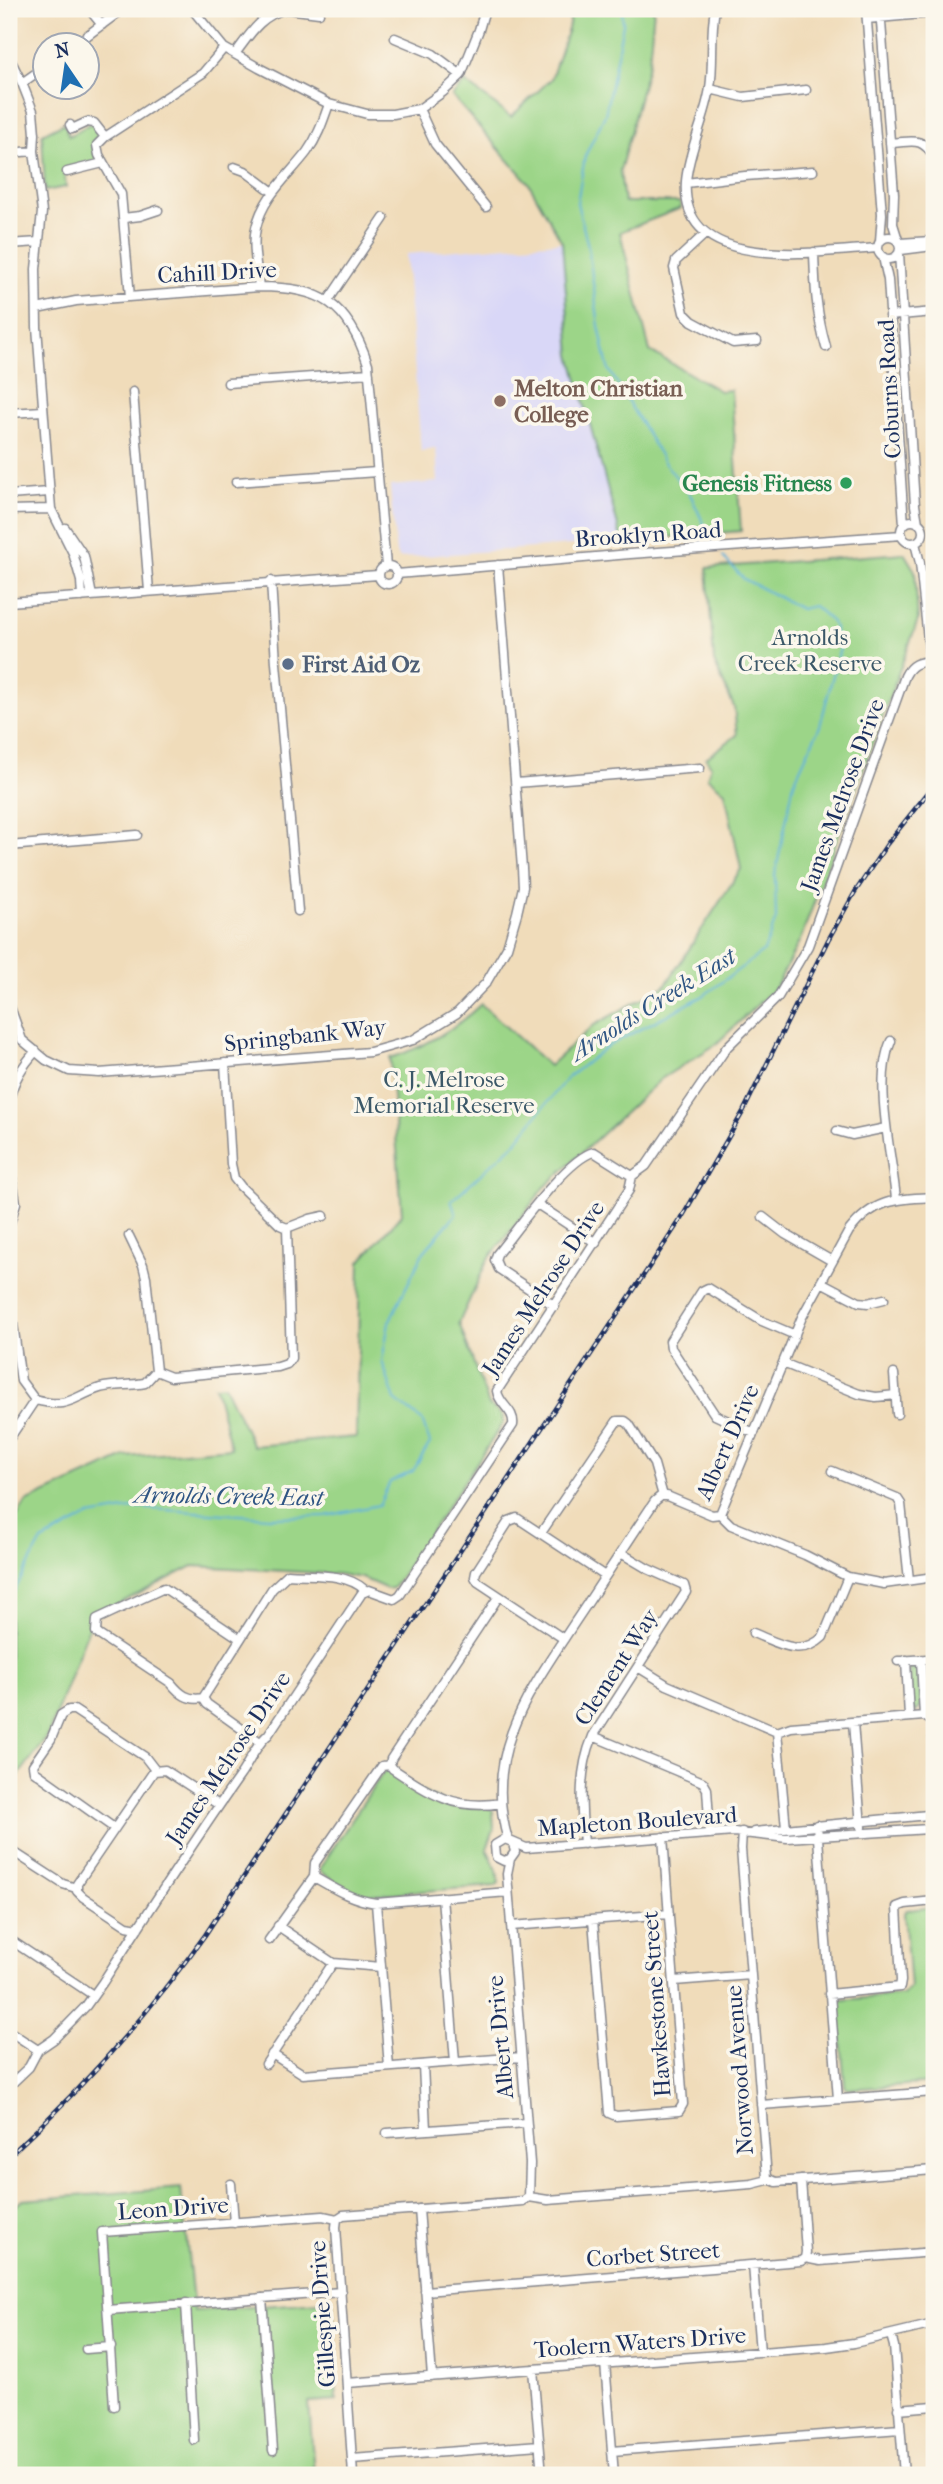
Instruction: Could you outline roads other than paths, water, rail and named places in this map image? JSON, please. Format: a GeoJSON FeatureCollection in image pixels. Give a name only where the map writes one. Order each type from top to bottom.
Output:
{"type":"FeatureCollection","features":[{"type":"Feature","properties":{"kind":"street"},"geometry":{"type":"LineString","coordinates":[[89,9],[102,25]]}},
{"type":"Feature","properties":{"kind":"street"},"geometry":{"type":"LineString","coordinates":[[93,32],[123,9]]}},
{"type":"Feature","properties":{"kind":"street"},"geometry":{"type":"LineString","coordinates":[[192,9],[224,48],[329,104],[367,114],[393,114],[419,109],[443,92],[461,75],[485,9]]}},
{"type":"Feature","properties":{"kind":"street"},"geometry":{"type":"LineString","coordinates":[[235,54],[262,18],[272,12],[286,9],[319,13]]}},
{"type":"Feature","properties":{"kind":"street"},"geometry":{"type":"LineString","coordinates":[[715,9],[710,89],[686,183],[688,202],[705,234],[727,245],[749,251],[814,251],[879,244],[891,236],[899,247]]}},
{"type":"Feature","properties":{"kind":"street"},"geometry":{"type":"LineString","coordinates":[[742,9],[774,9]]}},
{"type":"Feature","properties":{"kind":"street"},"geometry":{"type":"LineString","coordinates":[[866,9],[882,214],[879,244],[883,257],[894,258],[899,247]]}},
{"type":"Feature","properties":{"kind":"street"},"geometry":{"type":"LineString","coordinates":[[867,19],[880,13],[934,13]]}},
{"type":"Feature","properties":{"kind":"street","name":"Coburns Road"},"geometry":{"type":"LineString","coordinates":[[880,13],[894,194],[893,224],[899,247],[918,523]]}},
{"type":"Feature","properties":{"kind":"street"},"geometry":{"type":"LineString","coordinates":[[396,38],[433,54],[461,75]]}},
{"type":"Feature","properties":{"kind":"street"},"geometry":{"type":"LineString","coordinates":[[130,297],[121,194],[99,155],[97,145],[105,137],[203,73],[224,48]]}},
{"type":"Feature","properties":{"kind":"street"},"geometry":{"type":"LineString","coordinates":[[9,57],[33,111],[36,134],[34,151],[42,212],[36,269],[37,309],[51,509],[79,547],[92,596]]}},
{"type":"Feature","properties":{"kind":"street"},"geometry":{"type":"LineString","coordinates":[[22,83],[32,76]]}},
{"type":"Feature","properties":{"kind":"street"},"geometry":{"type":"LineString","coordinates":[[710,89],[743,97],[806,90]]}},
{"type":"Feature","properties":{"kind":"street"},"geometry":{"type":"LineString","coordinates":[[259,287],[255,230],[262,210],[273,192],[306,154],[317,136],[329,104]]}},
{"type":"Feature","properties":{"kind":"street"},"geometry":{"type":"LineString","coordinates":[[419,109],[435,144],[486,207]]}},
{"type":"Feature","properties":{"kind":"street"},"geometry":{"type":"LineString","coordinates":[[70,125],[72,129],[87,122],[94,123],[105,137]]}},
{"type":"Feature","properties":{"kind":"street"},"geometry":{"type":"LineString","coordinates":[[890,143],[920,142],[927,145],[934,156]]}},
{"type":"Feature","properties":{"kind":"street"},"geometry":{"type":"LineString","coordinates":[[9,153],[34,151]]}},
{"type":"Feature","properties":{"kind":"street"},"geometry":{"type":"LineString","coordinates":[[66,172],[103,163]]}},
{"type":"Feature","properties":{"kind":"street"},"geometry":{"type":"LineString","coordinates":[[234,167],[245,171],[273,192]]}},
{"type":"Feature","properties":{"kind":"street"},"geometry":{"type":"LineString","coordinates":[[686,183],[813,172]]}},
{"type":"Feature","properties":{"kind":"street"},"geometry":{"type":"LineString","coordinates":[[123,218],[158,210]]}},
{"type":"Feature","properties":{"kind":"street"},"geometry":{"type":"LineString","coordinates":[[328,301],[384,218]]}},
{"type":"Feature","properties":{"kind":"street"},"geometry":{"type":"LineString","coordinates":[[705,234],[676,261],[674,268],[684,313],[721,339],[733,343],[757,341]]}},
{"type":"Feature","properties":{"kind":"street"},"geometry":{"type":"LineString","coordinates":[[9,244],[39,242]]}},
{"type":"Feature","properties":{"kind":"street"},"geometry":{"type":"LineString","coordinates":[[899,247],[925,247],[934,242]]}},
{"type":"Feature","properties":{"kind":"street"},"geometry":{"type":"LineString","coordinates":[[814,251],[815,302],[825,347]]}},
{"type":"Feature","properties":{"kind":"street","name":"Coburns Road"},"geometry":{"type":"LineString","coordinates":[[883,257],[888,280],[904,525]]}},
{"type":"Feature","properties":{"kind":"street","name":"Cahill Drive"},"geometry":{"type":"LineString","coordinates":[[37,309],[76,301],[259,287],[307,291],[328,301],[349,321],[359,337],[369,373],[386,566]]}},
{"type":"Feature","properties":{"kind":"street"},"geometry":{"type":"LineString","coordinates":[[889,316],[934,312]]}},
{"type":"Feature","properties":{"kind":"street"},"geometry":{"type":"LineString","coordinates":[[228,383],[369,373]]}},
{"type":"Feature","properties":{"kind":"street"},"geometry":{"type":"LineString","coordinates":[[133,392],[149,591]]}},
{"type":"Feature","properties":{"kind":"street"},"geometry":{"type":"LineString","coordinates":[[9,413],[43,411]]}},
{"type":"Feature","properties":{"kind":"street"},"geometry":{"type":"LineString","coordinates":[[236,482],[377,472]]}},
{"type":"Feature","properties":{"kind":"street"},"geometry":{"type":"LineString","coordinates":[[9,495],[49,492]]}},
{"type":"Feature","properties":{"kind":"street"},"geometry":{"type":"LineString","coordinates":[[9,510],[51,509]]}},
{"type":"Feature","properties":{"kind":"street"},"geometry":{"type":"LineString","coordinates":[[918,523],[923,532],[921,539],[915,543],[908,542],[902,535],[904,525],[918,523]]}},
{"type":"Feature","properties":{"kind":"street"},"geometry":{"type":"LineString","coordinates":[[923,532],[934,531]]}},
{"type":"Feature","properties":{"kind":"street","name":"Brooklyn Road"},"geometry":{"type":"LineString","coordinates":[[397,574],[902,535]]}},
{"type":"Feature","properties":{"kind":"street"},"geometry":{"type":"LineString","coordinates":[[915,543],[920,563],[934,697]]}},
{"type":"Feature","properties":{"kind":"street","name":"Springbank Way"},"geometry":{"type":"LineString","coordinates":[[9,1004],[22,1040],[46,1060],[69,1071],[99,1073],[370,1052],[413,1040],[457,1013],[486,983],[507,947],[523,887],[498,565]]}},
{"type":"Feature","properties":{"kind":"street"},"geometry":{"type":"LineString","coordinates":[[386,566],[394,568],[397,574],[393,582],[388,584],[380,580],[379,575],[381,569],[386,566]]}},
{"type":"Feature","properties":{"kind":"street"},"geometry":{"type":"LineString","coordinates":[[82,597],[83,567]]}},
{"type":"Feature","properties":{"kind":"street"},"geometry":{"type":"LineString","coordinates":[[9,602],[379,575]]}},
{"type":"Feature","properties":{"kind":"street"},"geometry":{"type":"LineString","coordinates":[[271,581],[298,911]]}},
{"type":"Feature","properties":{"kind":"street","name":"James Melrose Drive"},"geometry":{"type":"LineString","coordinates":[[9,2086],[29,2067],[38,2050],[54,2039],[93,1995],[254,1756],[260,1742],[268,1735],[365,1590],[394,1599],[405,1589],[513,1425],[513,1417],[500,1401],[497,1391],[596,1243],[629,1190],[632,1176],[646,1166],[727,1047],[778,997],[792,974],[814,932],[905,676],[909,668],[918,662],[931,661]]}},
{"type":"Feature","properties":{"kind":"street"},"geometry":{"type":"LineString","coordinates":[[516,783],[700,768]]}},
{"type":"Feature","properties":{"kind":"street"},"geometry":{"type":"LineString","coordinates":[[9,846],[137,835]]}},
{"type":"Feature","properties":{"kind":"street"},"geometry":{"type":"LineString","coordinates":[[891,1041],[885,1055],[886,1128],[896,1199]]}},
{"type":"Feature","properties":{"kind":"street"},"geometry":{"type":"LineString","coordinates":[[9,1100],[13,1084],[24,1064],[36,1051]]}},
{"type":"Feature","properties":{"kind":"street"},"geometry":{"type":"LineString","coordinates":[[225,1063],[234,1178],[280,1225],[287,1228],[324,1216]]}},
{"type":"Feature","properties":{"kind":"street"},"geometry":{"type":"LineString","coordinates":[[837,1131],[852,1135],[886,1128]]}},
{"type":"Feature","properties":{"kind":"street"},"geometry":{"type":"LineString","coordinates":[[555,1306],[499,1269],[495,1260],[497,1254],[560,1178],[590,1153],[594,1152],[632,1176]]}},
{"type":"Feature","properties":{"kind":"street"},"geometry":{"type":"LineString","coordinates":[[9,1161],[16,1203],[9,1226]]}},
{"type":"Feature","properties":{"kind":"street","name":"Albert Drive"},"geometry":{"type":"LineString","coordinates":[[507,1874],[494,1851],[503,1826],[502,1770],[510,1732],[527,1695],[656,1499],[663,1496],[712,1515],[720,1514],[795,1335],[832,1261],[858,1219],[883,1203],[896,1199],[934,1197]]}},
{"type":"Feature","properties":{"kind":"street"},"geometry":{"type":"LineString","coordinates":[[537,1204],[596,1243]]}},
{"type":"Feature","properties":{"kind":"street"},"geometry":{"type":"LineString","coordinates":[[763,1217],[785,1234],[832,1261]]}},
{"type":"Feature","properties":{"kind":"street"},"geometry":{"type":"LineString","coordinates":[[156,1371],[172,1377],[287,1364],[291,1358],[287,1228]]}},
{"type":"Feature","properties":{"kind":"street"},"geometry":{"type":"LineString","coordinates":[[9,1295],[21,1381],[35,1400],[60,1405],[75,1401],[97,1389],[145,1383],[156,1371],[146,1277],[129,1236]]}},
{"type":"Feature","properties":{"kind":"street"},"geometry":{"type":"LineString","coordinates":[[821,1282],[859,1302],[884,1299]]}},
{"type":"Feature","properties":{"kind":"street"},"geometry":{"type":"LineString","coordinates":[[754,1433],[723,1420],[709,1409],[671,1348],[670,1342],[702,1291],[708,1288],[762,1321],[795,1335]]}},
{"type":"Feature","properties":{"kind":"street"},"geometry":{"type":"LineString","coordinates":[[783,1363],[859,1394],[876,1397],[896,1395]]}},
{"type":"Feature","properties":{"kind":"street"},"geometry":{"type":"LineString","coordinates":[[894,1374],[897,1414]]}},
{"type":"Feature","properties":{"kind":"street"},"geometry":{"type":"LineString","coordinates":[[9,1439],[35,1400]]}},
{"type":"Feature","properties":{"kind":"street"},"geometry":{"type":"LineString","coordinates":[[541,1533],[617,1421],[629,1424],[654,1464],[663,1496]]}},
{"type":"Feature","properties":{"kind":"street"},"geometry":{"type":"LineString","coordinates":[[832,1471],[897,1498],[901,1504],[909,1580]]}},
{"type":"Feature","properties":{"kind":"street"},"geometry":{"type":"LineString","coordinates":[[720,1514],[731,1525],[806,1555],[848,1577],[884,1584],[934,1577]]}},
{"type":"Feature","properties":{"kind":"street"},"geometry":{"type":"LineString","coordinates":[[564,1639],[478,1582],[476,1572],[489,1552],[513,1518],[520,1519],[605,1576]]}},
{"type":"Feature","properties":{"kind":"street","name":"Clement Way"},"geometry":{"type":"LineString","coordinates":[[584,1843],[581,1781],[586,1753],[593,1736],[686,1590],[684,1586],[621,1553]]}},
{"type":"Feature","properties":{"kind":"street"},"geometry":{"type":"LineString","coordinates":[[203,1698],[272,1589],[288,1574],[344,1578],[354,1581],[365,1590]]}},
{"type":"Feature","properties":{"kind":"street"},"geometry":{"type":"LineString","coordinates":[[753,1633],[794,1649],[817,1643],[823,1637],[848,1577]]}},
{"type":"Feature","properties":{"kind":"street"},"geometry":{"type":"LineString","coordinates":[[203,1698],[187,1698],[171,1683],[99,1635],[96,1632],[97,1619],[164,1588],[240,1638]]}},
{"type":"Feature","properties":{"kind":"street"},"geometry":{"type":"LineString","coordinates":[[390,1765],[396,1751],[499,1596]]}},
{"type":"Feature","properties":{"kind":"street"},"geometry":{"type":"LineString","coordinates":[[909,1717],[902,1661],[924,1660],[924,1716]]}},
{"type":"Feature","properties":{"kind":"street"},"geometry":{"type":"LineString","coordinates":[[638,1667],[667,1685],[777,1732],[791,1727],[924,1716],[932,1721],[933,1725],[934,1760]]}},
{"type":"Feature","properties":{"kind":"street"},"geometry":{"type":"LineString","coordinates":[[203,1698],[207,1704],[260,1742]]}},
{"type":"Feature","properties":{"kind":"street"},"geometry":{"type":"LineString","coordinates":[[114,1828],[34,1771],[33,1765],[51,1739],[61,1715],[74,1710],[145,1757],[155,1770]]}},
{"type":"Feature","properties":{"kind":"street"},"geometry":{"type":"LineString","coordinates":[[853,1722],[862,1833]]}},
{"type":"Feature","properties":{"kind":"street"},"geometry":{"type":"LineString","coordinates":[[777,1732],[786,1828]]}},
{"type":"Feature","properties":{"kind":"street"},"geometry":{"type":"LineString","coordinates":[[593,1736],[703,1782],[707,1789],[710,1834]]}},
{"type":"Feature","properties":{"kind":"street"},"geometry":{"type":"LineString","coordinates":[[390,1765],[422,1789],[444,1800],[469,1805],[501,1803]]}},
{"type":"Feature","properties":{"kind":"street"},"geometry":{"type":"LineString","coordinates":[[269,1940],[314,1877],[315,1863],[383,1766],[390,1765]]}},
{"type":"Feature","properties":{"kind":"street"},"geometry":{"type":"LineString","coordinates":[[155,1770],[165,1770],[219,1805]]}},
{"type":"Feature","properties":{"kind":"street"},"geometry":{"type":"LineString","coordinates":[[76,1888],[155,1770]]}},
{"type":"Feature","properties":{"kind":"street"},"geometry":{"type":"LineString","coordinates":[[932,1832],[926,1822],[934,1800]]}},
{"type":"Feature","properties":{"kind":"street","name":"Mapleton Boulevard"},"geometry":{"type":"LineString","coordinates":[[512,1857],[517,1844],[584,1843],[747,1833],[931,1813]]}},
{"type":"Feature","properties":{"kind":"street"},"geometry":{"type":"LineString","coordinates":[[817,1825],[838,2099]]}},
{"type":"Feature","properties":{"kind":"street","name":"Albert Drive"},"geometry":{"type":"LineString","coordinates":[[503,1826],[517,1844]]}},
{"type":"Feature","properties":{"kind":"street","name":"Mapleton Boulevard"},"geometry":{"type":"LineString","coordinates":[[747,1833],[776,1838],[932,1832]]}},
{"type":"Feature","properties":{"kind":"street","name":"Norwood Avenue"},"geometry":{"type":"LineString","coordinates":[[747,1833],[741,1849],[768,2180],[776,2182],[934,2170]]}},
{"type":"Feature","properties":{"kind":"street","name":"Hawkestone Street"},"geometry":{"type":"LineString","coordinates":[[593,1920],[610,2116],[677,2112],[683,2108],[663,1837]]}},
{"type":"Feature","properties":{"kind":"street"},"geometry":{"type":"LineString","coordinates":[[498,1842],[517,1844]]}},
{"type":"Feature","properties":{"kind":"street"},"geometry":{"type":"LineString","coordinates":[[9,1849],[63,1884],[76,1888],[83,1897],[127,1926],[138,1928]]}},
{"type":"Feature","properties":{"kind":"street"},"geometry":{"type":"LineString","coordinates":[[500,1859],[512,1857]]}},
{"type":"Feature","properties":{"kind":"street","name":"Albert Drive"},"geometry":{"type":"LineString","coordinates":[[512,1857],[507,1874],[531,2189],[529,2197]]}},
{"type":"Feature","properties":{"kind":"street"},"geometry":{"type":"LineString","coordinates":[[314,1877],[343,1894],[376,1903],[508,1892]]}},
{"type":"Feature","properties":{"kind":"street"},"geometry":{"type":"LineString","coordinates":[[442,1897],[455,2063]]}},
{"type":"Feature","properties":{"kind":"street"},"geometry":{"type":"LineString","coordinates":[[830,1994],[900,1987],[897,1907],[934,1901]]}},
{"type":"Feature","properties":{"kind":"street"},"geometry":{"type":"LineString","coordinates":[[376,1903],[389,2067]]}},
{"type":"Feature","properties":{"kind":"street"},"geometry":{"type":"LineString","coordinates":[[511,1926],[669,1914]]}},
{"type":"Feature","properties":{"kind":"street"},"geometry":{"type":"LineString","coordinates":[[278,1926],[333,1963],[381,1967]]}},
{"type":"Feature","properties":{"kind":"street"},"geometry":{"type":"LineString","coordinates":[[9,1939],[93,1995]]}},
{"type":"Feature","properties":{"kind":"street"},"geometry":{"type":"LineString","coordinates":[[266,2064],[333,1963]]}},
{"type":"Feature","properties":{"kind":"street"},"geometry":{"type":"LineString","coordinates":[[674,1981],[751,1975]]}},
{"type":"Feature","properties":{"kind":"street"},"geometry":{"type":"LineString","coordinates":[[9,2031],[38,2050]]}},
{"type":"Feature","properties":{"kind":"street"},"geometry":{"type":"LineString","coordinates":[[272,2054],[303,2074],[521,2057]]}},
{"type":"Feature","properties":{"kind":"street"},"geometry":{"type":"LineString","coordinates":[[422,2065],[426,2130]]}},
{"type":"Feature","properties":{"kind":"street"},"geometry":{"type":"LineString","coordinates":[[761,2105],[934,2092]]}},
{"type":"Feature","properties":{"kind":"street"},"geometry":{"type":"LineString","coordinates":[[387,2133],[526,2123]]}},
{"type":"Feature","properties":{"kind":"street","name":"Gillespie Drive"},"geometry":{"type":"LineString","coordinates":[[352,2475],[337,2219],[344,2215],[523,2201],[529,2197],[548,2200],[752,2185],[768,2180]]}},
{"type":"Feature","properties":{"kind":"street"},"geometry":{"type":"LineString","coordinates":[[800,2180],[805,2258],[820,2261],[934,2252]]}},
{"type":"Feature","properties":{"kind":"street"},"geometry":{"type":"LineString","coordinates":[[231,2184],[234,2223]]}},
{"type":"Feature","properties":{"kind":"street"},"geometry":{"type":"LineString","coordinates":[[419,2209],[432,2377]]}},
{"type":"Feature","properties":{"kind":"street","name":"Leon Drive"},"geometry":{"type":"LineString","coordinates":[[114,2406],[102,2232],[323,2216],[337,2219]]}},
{"type":"Feature","properties":{"kind":"street","name":"Corbet Street"},"geometry":{"type":"LineString","coordinates":[[425,2291],[795,2263],[805,2258]]}},
{"type":"Feature","properties":{"kind":"street"},"geometry":{"type":"LineString","coordinates":[[753,2265],[760,2352]]}},
{"type":"Feature","properties":{"kind":"street"},"geometry":{"type":"LineString","coordinates":[[108,2310],[341,2292]]}},
{"type":"Feature","properties":{"kind":"street"},"geometry":{"type":"LineString","coordinates":[[262,2298],[273,2450]]}},
{"type":"Feature","properties":{"kind":"street"},"geometry":{"type":"LineString","coordinates":[[186,2304],[194,2440]]}},
{"type":"Feature","properties":{"kind":"street","name":"Toolern Waters Drive"},"geometry":{"type":"LineString","coordinates":[[347,2383],[826,2347],[934,2325]]}},
{"type":"Feature","properties":{"kind":"street"},"geometry":{"type":"LineString","coordinates":[[891,2335],[904,2475]]}},
{"type":"Feature","properties":{"kind":"street"},"geometry":{"type":"LineString","coordinates":[[86,2349],[111,2347]]}},
{"type":"Feature","properties":{"kind":"street"},"geometry":{"type":"LineString","coordinates":[[605,2363],[614,2475]]}},
{"type":"Feature","properties":{"kind":"street"},"geometry":{"type":"LineString","coordinates":[[533,2369],[542,2475]]}},
{"type":"Feature","properties":{"kind":"street"},"geometry":{"type":"LineString","coordinates":[[898,2409],[934,2406]]}},
{"type":"Feature","properties":{"kind":"street"},"geometry":{"type":"LineString","coordinates":[[612,2451],[900,2428]]}},
{"type":"Feature","properties":{"kind":"street"},"geometry":{"type":"LineString","coordinates":[[352,2459],[539,2445]]}},
{"type":"Feature","properties":{"kind":"waterway","name":"Arnolds Creek East"},"geometry":{"type":"LineString","coordinates":[[622,9],[623,24],[605,115],[585,156],[577,203],[588,246],[608,368],[664,462],[691,496],[711,540]]}},
{"type":"Feature","properties":{"kind":"waterway","name":"Arnolds Creek East"},"geometry":{"type":"LineString","coordinates":[[9,1600],[42,1541],[89,1516],[137,1508],[270,1517],[325,1516],[379,1505],[390,1482],[413,1471],[430,1443],[422,1420],[395,1400],[382,1361],[389,1322],[423,1253],[456,1214],[451,1201],[516,1142],[566,1079],[606,1047],[703,996],[764,951],[776,919],[775,875],[794,782],[820,726],[840,648],[832,622],[814,606],[801,609],[744,579],[723,557]]}},
{"type":"Feature","properties":{"kind":"railway"},"geometry":{"type":"LineString","coordinates":[[9,2156],[113,2051],[205,1935],[681,1219],[743,1112],[828,940],[855,892],[887,844],[934,785]]}},
{"type":"Feature","properties":{"kind":"place","name":"Melton Christian College"},"geometry":{"type":"Point","coordinates":[500,401]}},
{"type":"Feature","properties":{"kind":"place","name":"Genesis Fitness"},"geometry":{"type":"Point","coordinates":[846,483]}},
{"type":"Feature","properties":{"kind":"place","name":"First Aid Oz"},"geometry":{"type":"Point","coordinates":[288,664]}},
{"type":"Feature","properties":{"kind":"park label","name":"Arnolds Creek Reserve"},"geometry":{"type":"Point","coordinates":[810,650]}},
{"type":"Feature","properties":{"kind":"park label","name":"C. J. Melrose Memorial Reserve"},"geometry":{"type":"Point","coordinates":[444,1092]}}]}
